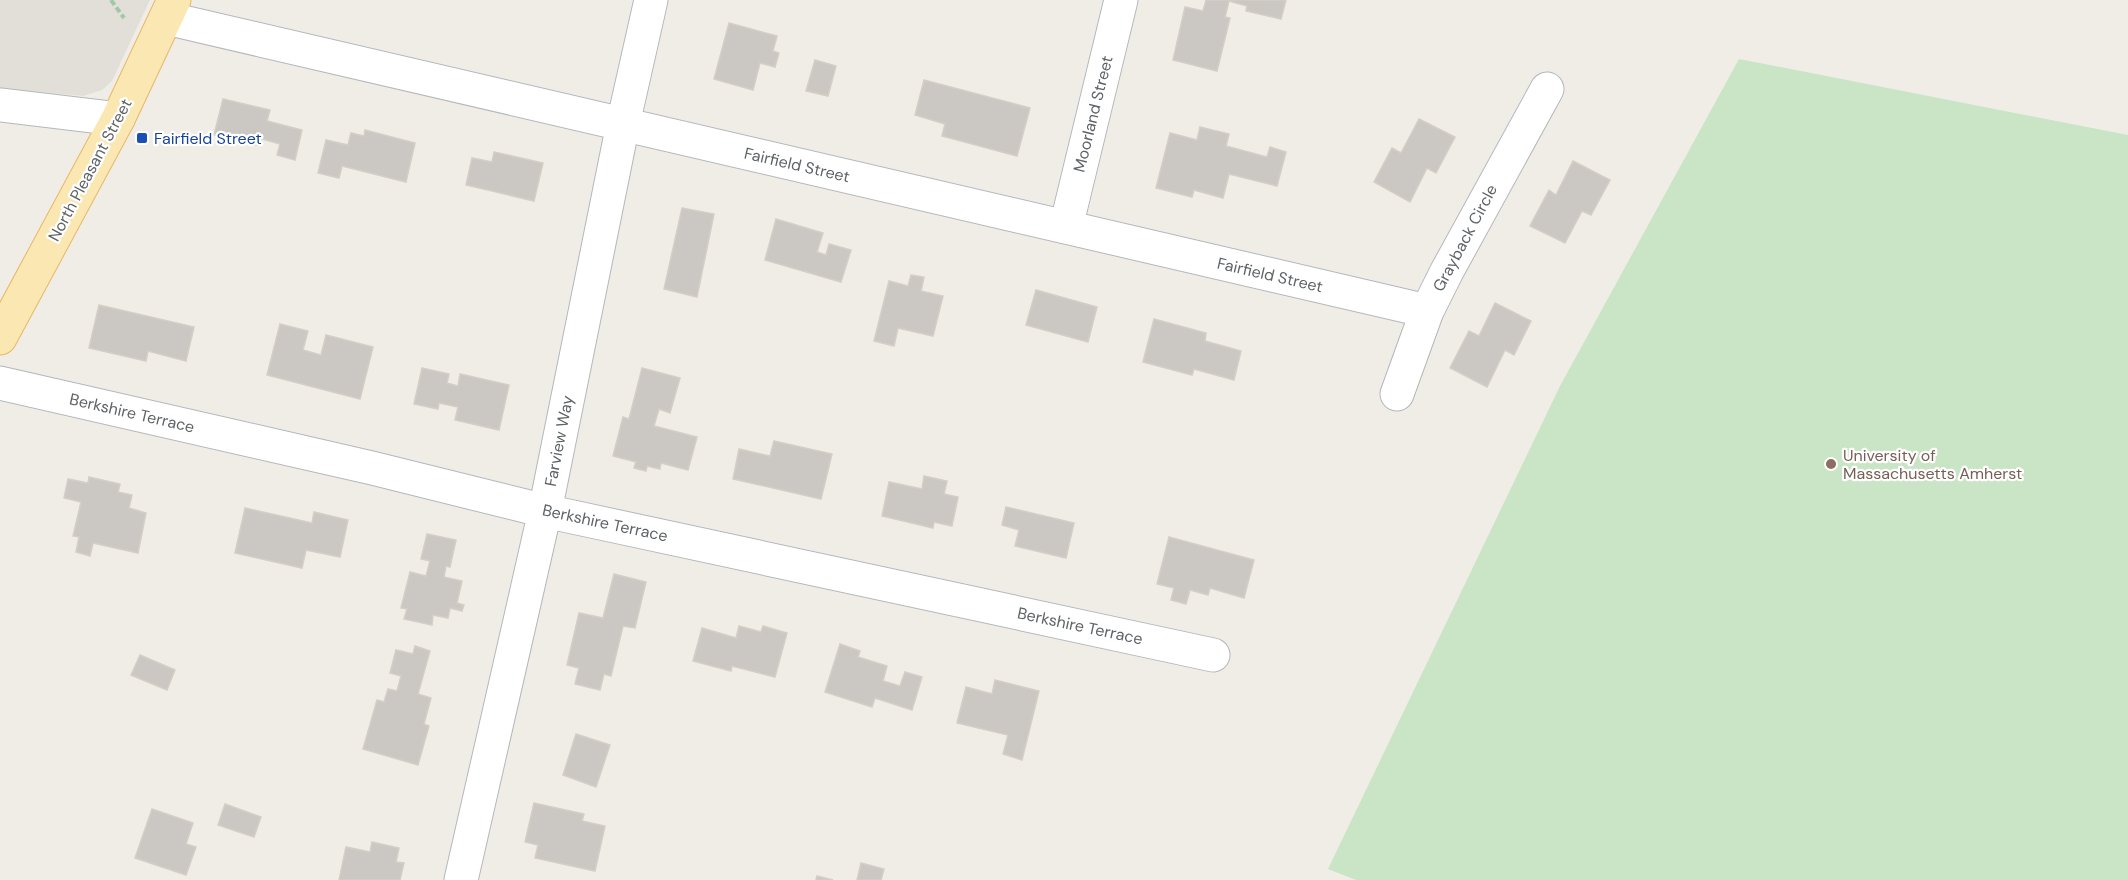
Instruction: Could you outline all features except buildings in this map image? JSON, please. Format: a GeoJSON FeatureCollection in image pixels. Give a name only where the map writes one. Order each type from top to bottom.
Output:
{"type":"FeatureCollection","features":[{"type":"Feature","properties":{"kind":"main road","name":"North Pleasant Street"},"geometry":{"type":"LineString","coordinates":[[0,338],[118,119],[170,9]]}},
{"type":"Feature","properties":{"kind":"street","name":"Farview Way"},"geometry":{"type":"LineString","coordinates":[[461,880],[545,511],[623,124],[651,0]]}},
{"type":"Feature","properties":{"kind":"street","name":"Moorland Street"},"geometry":{"type":"LineString","coordinates":[[1066,227],[1121,0]]}},
{"type":"Feature","properties":{"kind":"street","name":"Fairfield Street"},"geometry":{"type":"LineString","coordinates":[[170,9],[623,124],[1427,311]]}},
{"type":"Feature","properties":{"kind":"street","name":"Grayback Circle"},"geometry":{"type":"LineString","coordinates":[[1397,394],[1427,311],[1547,89]]}},
{"type":"Feature","properties":{"kind":"street"},"geometry":{"type":"LineString","coordinates":[[0,105],[118,119]]}},
{"type":"Feature","properties":{"kind":"street","name":"Berkshire Terrace"},"geometry":{"type":"LineString","coordinates":[[0,383],[372,468],[545,511],[1213,655]]}},
{"type":"Feature","properties":{"kind":"path"},"geometry":{"type":"LineString","coordinates":[[111,0],[124,18]]}},
{"type":"Feature","properties":{"kind":"shaded area"},"geometry":{"type":"Polygon","coordinates":[[[0,0],[150,0],[112,81],[102,90],[83,96],[0,88],[0,0]]]}},
{"type":"Feature","properties":{"kind":"green space","name":"University of Massachusetts Amherst"},"geometry":{"type":"Polygon","coordinates":[[[1739,59],[2128,135],[2128,880],[1356,880],[1328,869],[1560,386],[1739,59]]]}},
{"type":"Feature","properties":{"kind":"place","name":"Fairfield Street"},"geometry":{"type":"Point","coordinates":[142,138]}},
{"type":"Feature","properties":{"kind":"place","name":"University of Massachusetts Amherst"},"geometry":{"type":"Point","coordinates":[1831,464]}}]}
